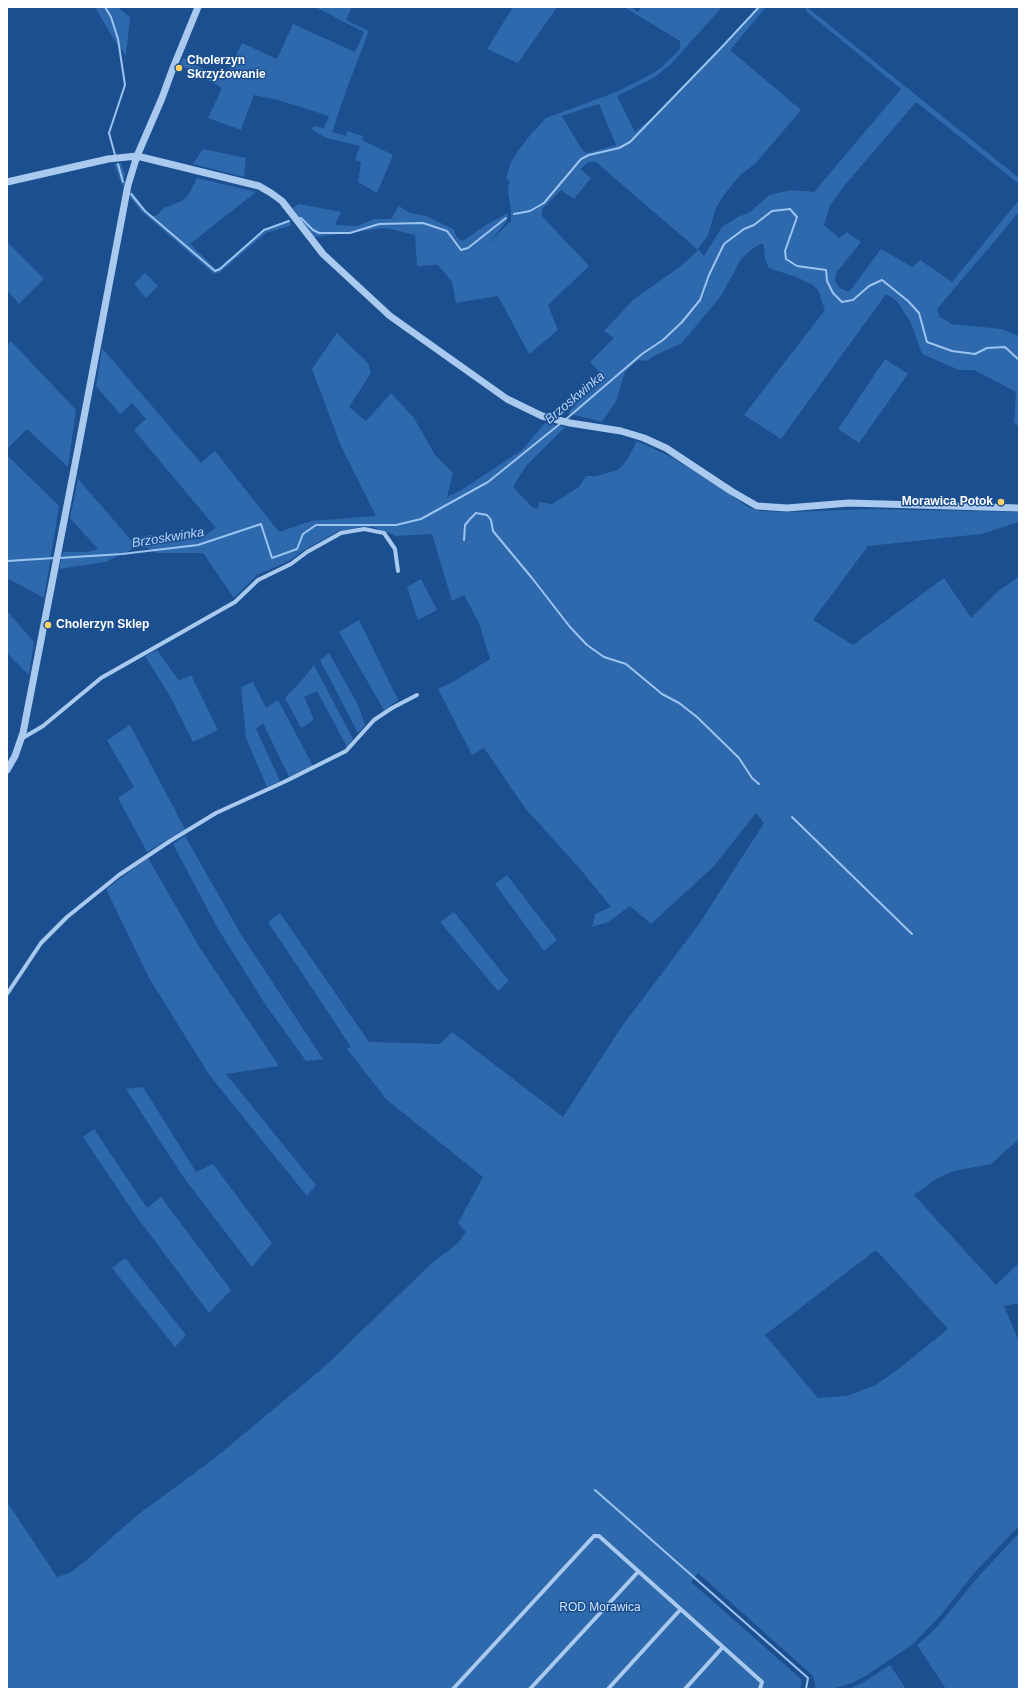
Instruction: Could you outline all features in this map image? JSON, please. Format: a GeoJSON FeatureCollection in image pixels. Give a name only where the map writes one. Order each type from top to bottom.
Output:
{"type":"FeatureCollection","features":[{"type":"Feature","properties":{"kind":"street"},"geometry":{"type":"LineString","coordinates":[[7,770],[15,756],[20,740],[128,185],[137,156],[198,7]]}},
{"type":"Feature","properties":{"kind":"street"},"geometry":{"type":"LineString","coordinates":[[7,182],[108,159],[137,156],[259,186],[282,202],[323,254],[390,316],[507,399],[528,410],[554,419],[621,431],[644,438],[666,448],[730,492],[757,506],[787,508],[849,503],[1019,508]]}},
{"type":"Feature","properties":{"kind":"street"},"geometry":{"type":"LineString","coordinates":[[20,740],[43,726],[101,678],[229,606],[258,580],[291,564],[306,552],[341,533],[364,529],[384,533],[396,548],[398,571]]}},
{"type":"Feature","properties":{"kind":"street"},"geometry":{"type":"LineString","coordinates":[[7,994],[42,943],[67,917],[119,875],[216,813],[286,781],[346,751],[374,720],[392,708],[417,695]]}},
{"type":"Feature","properties":{"kind":"street"},"geometry":{"type":"LineString","coordinates":[[453,1689],[594,1536],[599,1536],[722,1648],[762,1682],[760,1689]]}},
{"type":"Feature","properties":{"kind":"street"},"geometry":{"type":"LineString","coordinates":[[530,1689],[638,1572]]}},
{"type":"Feature","properties":{"kind":"street"},"geometry":{"type":"LineString","coordinates":[[608,1689],[680,1610]]}},
{"type":"Feature","properties":{"kind":"street"},"geometry":{"type":"LineString","coordinates":[[684,1689],[722,1648]]}},
{"type":"Feature","properties":{"kind":"green space"},"geometry":{"type":"Polygon","coordinates":[[[95,7],[117,7],[130,17],[126,56],[113,38],[95,7]]]}},
{"type":"Feature","properties":{"kind":"green space"},"geometry":{"type":"Polygon","coordinates":[[[315,7],[352,7],[346,20],[369,31],[332,132],[346,136],[347,131],[363,136],[362,140],[393,155],[377,193],[358,182],[361,162],[355,160],[360,146],[327,138],[312,130],[313,126],[324,128],[329,116],[278,100],[254,95],[241,130],[208,118],[222,88],[180,65],[183,58],[224,80],[242,43],[277,59],[293,24],[355,52],[364,32],[315,7]]]}},
{"type":"Feature","properties":{"kind":"green space"},"geometry":{"type":"Polygon","coordinates":[[[513,7],[557,7],[518,63],[487,49],[513,7]]]}},
{"type":"Feature","properties":{"kind":"green space"},"geometry":{"type":"Polygon","coordinates":[[[624,7],[631,7],[638,12],[641,7],[722,7],[671,64],[655,77],[617,96],[635,132],[659,112],[744,23],[757,7],[766,7],[730,50],[801,110],[755,164],[740,175],[724,195],[716,208],[708,235],[698,249],[704,256],[722,227],[738,217],[750,212],[769,195],[791,190],[814,192],[901,89],[807,12],[805,7],[809,7],[808,8],[1019,178],[1019,184],[916,102],[845,185],[830,205],[824,225],[839,238],[847,232],[861,242],[836,273],[835,282],[840,288],[849,292],[881,249],[912,267],[920,260],[952,282],[1019,200],[1019,212],[937,309],[940,317],[952,324],[1001,329],[1019,336],[1019,427],[1014,422],[1016,392],[974,370],[959,370],[922,354],[911,323],[897,301],[886,294],[781,439],[744,415],[825,310],[818,290],[813,285],[796,277],[769,268],[765,259],[764,246],[762,243],[752,249],[741,259],[721,296],[682,343],[646,361],[638,360],[625,372],[616,401],[602,422],[568,413],[601,374],[590,362],[614,338],[604,331],[633,300],[681,266],[698,250],[596,162],[589,162],[580,169],[591,178],[574,199],[561,190],[542,209],[542,216],[589,266],[548,305],[558,330],[529,354],[498,296],[456,303],[452,282],[438,265],[417,266],[415,235],[386,228],[314,237],[293,208],[299,204],[341,212],[335,225],[357,226],[375,219],[391,219],[399,206],[410,213],[426,216],[453,229],[458,239],[463,241],[486,225],[508,213],[507,221],[487,245],[511,221],[508,190],[509,181],[506,178],[511,162],[531,134],[546,118],[616,92],[646,77],[662,67],[680,49],[680,41],[624,7]],[[599,104],[562,116],[582,150],[587,153],[616,145],[599,104]]]}},
{"type":"Feature","properties":{"kind":"green space"},"geometry":{"type":"Polygon","coordinates":[[[203,149],[246,158],[244,177],[193,164],[203,149]]]}},
{"type":"Feature","properties":{"kind":"green space"},"geometry":{"type":"Polygon","coordinates":[[[121,163],[125,174],[123,187],[114,164],[121,163]]]}},
{"type":"Feature","properties":{"kind":"green space"},"geometry":{"type":"Polygon","coordinates":[[[197,178],[256,192],[190,244],[216,269],[264,229],[288,220],[292,225],[266,233],[219,273],[214,274],[141,211],[130,197],[132,191],[145,210],[153,216],[157,215],[164,208],[182,201],[189,194],[197,178]]]}},
{"type":"Feature","properties":{"kind":"green space"},"geometry":{"type":"Polygon","coordinates":[[[7,242],[44,279],[19,304],[7,290],[7,242]]]}},
{"type":"Feature","properties":{"kind":"green space"},"geometry":{"type":"Polygon","coordinates":[[[145,273],[158,286],[146,298],[134,284],[145,273]]]}},
{"type":"Feature","properties":{"kind":"green space","name":"ROD Morawica"},"geometry":{"type":"Polygon","coordinates":[[[337,333],[368,363],[371,373],[349,407],[366,421],[391,393],[414,418],[435,455],[453,473],[447,497],[463,489],[522,450],[545,423],[565,427],[526,466],[513,487],[533,508],[538,509],[539,502],[552,504],[579,487],[586,476],[596,476],[618,470],[627,460],[637,441],[671,457],[708,479],[748,507],[759,511],[792,512],[872,509],[1019,512],[1019,522],[981,534],[868,546],[813,620],[853,645],[944,578],[971,618],[996,593],[1019,576],[1019,1139],[991,1164],[954,1171],[936,1179],[914,1195],[996,1285],[1019,1263],[1019,1303],[1004,1306],[1019,1342],[1019,1526],[975,1572],[941,1615],[913,1644],[867,1675],[852,1683],[832,1689],[816,1689],[813,1676],[698,1573],[691,1582],[801,1679],[801,1687],[799,1689],[7,1689],[7,1502],[57,1577],[70,1573],[136,1516],[215,1458],[323,1368],[431,1264],[458,1243],[466,1232],[458,1223],[483,1177],[387,1100],[347,1049],[351,1047],[268,922],[280,913],[369,1042],[440,1044],[452,1032],[563,1117],[620,1029],[699,924],[764,823],[756,813],[714,866],[651,924],[630,906],[608,922],[592,927],[595,914],[611,907],[581,870],[525,808],[484,748],[472,755],[438,689],[453,682],[490,659],[479,623],[464,595],[452,601],[432,534],[396,536],[373,527],[362,527],[339,531],[304,550],[289,561],[257,575],[234,598],[203,553],[156,553],[149,548],[137,547],[105,562],[59,569],[63,552],[88,552],[98,549],[70,518],[78,479],[131,540],[149,535],[200,539],[216,528],[134,430],[146,419],[132,403],[120,414],[96,386],[102,348],[201,463],[215,451],[279,532],[311,521],[376,516],[341,446],[312,369],[337,333]],[[876,1250],[765,1335],[818,1398],[847,1396],[876,1385],[948,1329],[876,1250]]]}},
{"type":"Feature","properties":{"kind":"green space"},"geometry":{"type":"Polygon","coordinates":[[[11,341],[76,410],[68,467],[27,429],[7,449],[7,345],[11,341]]]}},
{"type":"Feature","properties":{"kind":"green space"},"geometry":{"type":"Polygon","coordinates":[[[885,359],[908,374],[859,443],[838,429],[885,359]]]}},
{"type":"Feature","properties":{"kind":"green space"},"geometry":{"type":"Polygon","coordinates":[[[7,455],[59,506],[44,598],[7,578],[7,455]]]}},
{"type":"Feature","properties":{"kind":"green space"},"geometry":{"type":"Polygon","coordinates":[[[421,579],[437,610],[418,620],[407,587],[421,579]]]}},
{"type":"Feature","properties":{"kind":"green space"},"geometry":{"type":"Polygon","coordinates":[[[7,611],[34,642],[29,675],[7,653],[7,611]]]}},
{"type":"Feature","properties":{"kind":"green space"},"geometry":{"type":"Polygon","coordinates":[[[359,620],[398,700],[384,710],[339,632],[359,620]]]}},
{"type":"Feature","properties":{"kind":"green space"},"geometry":{"type":"Polygon","coordinates":[[[157,650],[179,681],[191,675],[218,730],[193,742],[170,696],[145,656],[157,650]]]}},
{"type":"Feature","properties":{"kind":"green space"},"geometry":{"type":"Polygon","coordinates":[[[329,653],[358,705],[365,725],[358,733],[320,660],[329,653]]]}},
{"type":"Feature","properties":{"kind":"green space"},"geometry":{"type":"Polygon","coordinates":[[[314,665],[353,739],[347,747],[317,691],[304,697],[314,720],[301,728],[285,698],[314,665]]]}},
{"type":"Feature","properties":{"kind":"green space"},"geometry":{"type":"Polygon","coordinates":[[[253,682],[266,708],[278,700],[313,766],[289,777],[263,723],[256,729],[280,781],[267,787],[246,738],[241,687],[253,682]]]}},
{"type":"Feature","properties":{"kind":"green space"},"geometry":{"type":"Polygon","coordinates":[[[130,725],[185,829],[147,852],[118,798],[134,787],[107,740],[130,725]]]}},
{"type":"Feature","properties":{"kind":"green space"},"geometry":{"type":"Polygon","coordinates":[[[185,836],[242,936],[323,1059],[306,1061],[265,1004],[217,927],[173,844],[185,836]]]}},
{"type":"Feature","properties":{"kind":"green space"},"geometry":{"type":"Polygon","coordinates":[[[148,858],[200,948],[279,1066],[226,1074],[316,1185],[307,1196],[210,1076],[149,978],[106,889],[148,858]]]}},
{"type":"Feature","properties":{"kind":"green space"},"geometry":{"type":"Polygon","coordinates":[[[507,875],[557,940],[544,951],[495,884],[507,875]]]}},
{"type":"Feature","properties":{"kind":"green space"},"geometry":{"type":"Polygon","coordinates":[[[454,912],[509,981],[498,991],[440,922],[454,912]]]}},
{"type":"Feature","properties":{"kind":"green space"},"geometry":{"type":"Polygon","coordinates":[[[143,1087],[196,1172],[213,1164],[272,1243],[252,1267],[184,1178],[126,1089],[143,1087]]]}},
{"type":"Feature","properties":{"kind":"green space"},"geometry":{"type":"Polygon","coordinates":[[[94,1129],[147,1208],[161,1197],[231,1290],[209,1313],[136,1216],[83,1137],[94,1129]]]}},
{"type":"Feature","properties":{"kind":"green space"},"geometry":{"type":"Polygon","coordinates":[[[125,1258],[186,1335],[175,1347],[112,1268],[125,1258]]]}},
{"type":"Feature","properties":{"kind":"green space"},"geometry":{"type":"Polygon","coordinates":[[[1019,1533],[1019,1689],[946,1689],[917,1645],[935,1629],[978,1577],[1019,1533]]]}},
{"type":"Feature","properties":{"kind":"green space"},"geometry":{"type":"Polygon","coordinates":[[[890,1665],[906,1689],[849,1689],[864,1682],[890,1665]]]}},
{"type":"Feature","properties":{"kind":"waterway"},"geometry":{"type":"LineString","coordinates":[[105,7],[111,17],[118,39],[125,85],[109,133],[115,155]]}},
{"type":"Feature","properties":{"kind":"waterway"},"geometry":{"type":"LineString","coordinates":[[514,214],[530,211],[544,203],[581,159],[589,155],[619,148],[630,142],[759,7]]}},
{"type":"Feature","properties":{"kind":"waterway"},"geometry":{"type":"LineString","coordinates":[[118,164],[123,182]]}},
{"type":"Feature","properties":{"kind":"waterway"},"geometry":{"type":"LineString","coordinates":[[131,194],[145,211],[215,271],[220,269],[264,230],[289,221]]}},
{"type":"Feature","properties":{"kind":"waterway","name":"Brzoskwinka"},"geometry":{"type":"LineString","coordinates":[[565,420],[642,354],[663,340],[682,322],[700,300],[709,275],[724,244],[744,229],[754,225],[772,211],[790,209],[797,217],[785,251],[786,259],[797,266],[826,270],[827,281],[833,293],[842,302],[853,300],[869,286],[882,280],[908,301],[919,313],[927,342],[952,351],[975,354],[987,348],[1005,347],[1019,360]]}},
{"type":"Feature","properties":{"kind":"waterway"},"geometry":{"type":"LineString","coordinates":[[300,218],[313,230],[319,233],[350,233],[379,224],[423,223],[447,231],[461,250],[468,248],[506,218]]}},
{"type":"Feature","properties":{"kind":"waterway","name":"Brzoskwinka"},"geometry":{"type":"LineString","coordinates":[[59,558],[122,554],[198,545],[261,524],[272,558],[297,549],[303,534],[316,525],[396,525],[421,519],[488,482],[561,423]]}},
{"type":"Feature","properties":{"kind":"waterway"},"geometry":{"type":"LineString","coordinates":[[464,540],[465,525],[470,519],[476,513],[487,515],[491,520],[493,531],[570,627],[587,645],[604,657],[626,664],[662,694],[679,703],[697,717],[739,758],[752,778],[759,784]]}},
{"type":"Feature","properties":{"kind":"waterway","name":"Brzoskwinka"},"geometry":{"type":"LineString","coordinates":[[7,561],[55,558]]}},
{"type":"Feature","properties":{"kind":"waterway"},"geometry":{"type":"LineString","coordinates":[[792,817],[912,934]]}},
{"type":"Feature","properties":{"kind":"waterway"},"geometry":{"type":"LineString","coordinates":[[595,1490],[808,1678],[806,1689]]}},
{"type":"Feature","properties":{"kind":"place","name":"Cholerzyn Skrzyżowanie"},"geometry":{"type":"Point","coordinates":[179,68]}},
{"type":"Feature","properties":{"kind":"place","name":"Morawica Potok"},"geometry":{"type":"Point","coordinates":[1001,502]}},
{"type":"Feature","properties":{"kind":"place","name":"Cholerzyn Sklep"},"geometry":{"type":"Point","coordinates":[48,625]}}]}
